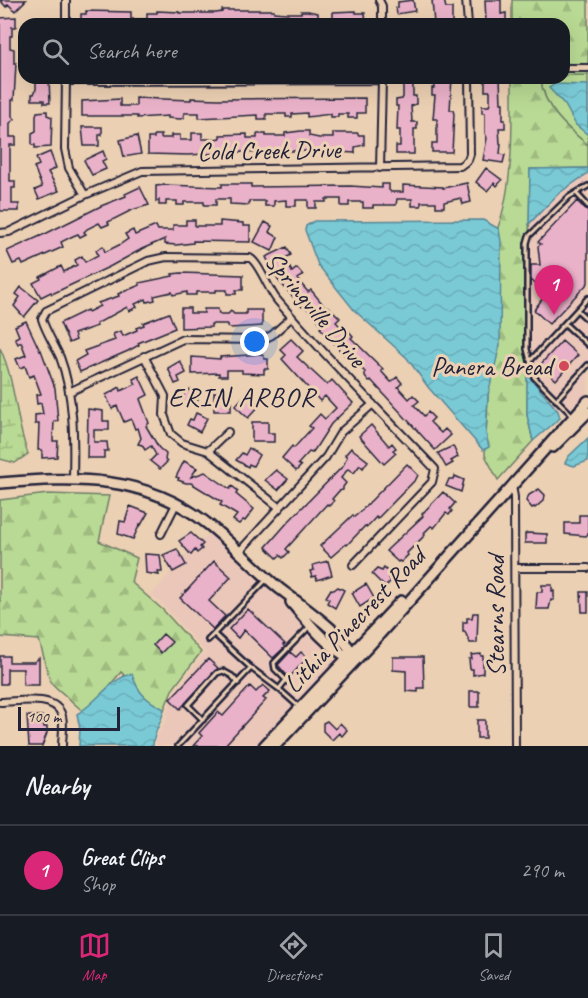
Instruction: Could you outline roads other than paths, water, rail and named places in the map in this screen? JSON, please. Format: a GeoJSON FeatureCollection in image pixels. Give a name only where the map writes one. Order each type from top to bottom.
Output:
{"type":"FeatureCollection","features":[{"type":"Feature","properties":{"kind":"main road","name":"Lithia Pinecrest Road"},"geometry":{"type":"LineString","coordinates":[[264,746],[303,711],[512,486],[573,416],[587,408]]}},
{"type":"Feature","properties":{"kind":"main road","name":"Lithia Pinecrest Road"},"geometry":{"type":"LineString","coordinates":[[532,464],[561,440],[587,408]]}},
{"type":"Feature","properties":{"kind":"main road"},"geometry":{"type":"LineString","coordinates":[[0,483],[73,478],[103,481],[148,492],[176,504],[208,524],[278,587],[316,616],[352,656]]}},
{"type":"Feature","properties":{"kind":"main road"},"geometry":{"type":"LineString","coordinates":[[278,587],[311,625],[338,650],[352,656]]}},
{"type":"Feature","properties":{"kind":"main road"},"geometry":{"type":"LineString","coordinates":[[338,650],[339,665]]}},
{"type":"Feature","properties":{"kind":"main road","name":"Lithia Pinecrest Road"},"geometry":{"type":"LineString","coordinates":[[275,746],[339,665],[352,656]]}},
{"type":"Feature","properties":{"kind":"street"},"geometry":{"type":"LineString","coordinates":[[66,0],[66,18]]}},
{"type":"Feature","properties":{"kind":"street"},"geometry":{"type":"LineString","coordinates":[[379,0],[382,6],[382,18]]}},
{"type":"Feature","properties":{"kind":"street"},"geometry":{"type":"LineString","coordinates":[[466,0],[468,18]]}},
{"type":"Feature","properties":{"kind":"street"},"geometry":{"type":"LineString","coordinates":[[570,68],[588,68]]}},
{"type":"Feature","properties":{"kind":"street"},"geometry":{"type":"LineString","coordinates":[[66,84],[65,149],[69,168],[85,195]]}},
{"type":"Feature","properties":{"kind":"street"},"geometry":{"type":"LineString","coordinates":[[380,168],[382,84]]}},
{"type":"Feature","properties":{"kind":"street","name":"Cold Creek Drive"},"geometry":{"type":"LineString","coordinates":[[0,233],[9,232],[85,195],[142,171],[456,167],[466,162],[470,154],[469,84]]}},
{"type":"Feature","properties":{"kind":"street","name":"Springville Drive"},"geometry":{"type":"LineString","coordinates":[[73,478],[69,392],[60,358],[42,319],[45,311],[148,261],[166,257],[249,258],[255,262],[268,289],[292,317],[339,370],[435,469],[432,482],[353,566]]}},
{"type":"Feature","properties":{"kind":"street"},"geometry":{"type":"LineString","coordinates":[[69,392],[183,339],[262,340],[272,335],[292,317]]}},
{"type":"Feature","properties":{"kind":"street"},"geometry":{"type":"LineString","coordinates":[[144,356],[165,396],[164,415],[171,434],[182,443],[208,451],[280,508]]}},
{"type":"Feature","properties":{"kind":"street"},"geometry":{"type":"LineString","coordinates":[[239,552],[326,457],[341,432],[373,404]]}},
{"type":"Feature","properties":{"kind":"street"},"geometry":{"type":"LineString","coordinates":[[208,451],[228,432]]}},
{"type":"Feature","properties":{"kind":"street","name":"Stearns Road"},"geometry":{"type":"LineString","coordinates":[[512,486],[514,497],[515,746]]}},
{"type":"Feature","properties":{"kind":"street"},"geometry":{"type":"LineString","coordinates":[[161,534],[176,504]]}},
{"type":"Feature","properties":{"kind":"street"},"geometry":{"type":"LineString","coordinates":[[514,568],[588,568]]}},
{"type":"Feature","properties":{"kind":"street"},"geometry":{"type":"LineString","coordinates":[[0,702],[48,701],[56,706],[62,715],[62,746]]}},
{"type":"Feature","properties":{"kind":"lane"},"geometry":{"type":"LineString","coordinates":[[573,416],[534,377],[527,349],[527,243],[529,236],[569,197],[588,186]]}},
{"type":"Feature","properties":{"kind":"lane"},"geometry":{"type":"LineString","coordinates":[[576,193],[588,206]]}},
{"type":"Feature","properties":{"kind":"lane"},"geometry":{"type":"LineString","coordinates":[[530,361],[588,298]]}},
{"type":"Feature","properties":{"kind":"lane"},"geometry":{"type":"LineString","coordinates":[[577,310],[588,320]]}},
{"type":"Feature","properties":{"kind":"lane"},"geometry":{"type":"LineString","coordinates":[[565,324],[588,345]]}},
{"type":"Feature","properties":{"kind":"lane"},"geometry":{"type":"LineString","coordinates":[[556,400],[588,365]]}},
{"type":"Feature","properties":{"kind":"lane"},"geometry":{"type":"LineString","coordinates":[[208,640],[268,578]]}},
{"type":"Feature","properties":{"kind":"lane"},"geometry":{"type":"LineString","coordinates":[[279,689],[286,680],[275,669],[274,663],[311,625]]}},
{"type":"Feature","properties":{"kind":"lane"},"geometry":{"type":"LineString","coordinates":[[214,634],[303,711]]}},
{"type":"Feature","properties":{"kind":"lane"},"geometry":{"type":"LineString","coordinates":[[178,746],[251,668]]}},
{"type":"Feature","properties":{"kind":"lane"},"geometry":{"type":"LineString","coordinates":[[203,720],[188,705],[217,673],[223,670],[238,683]]}},
{"type":"Feature","properties":{"kind":"water"},"geometry":{"type":"Polygon","coordinates":[[[555,84],[588,85],[588,135],[576,125],[565,105],[549,88],[555,84]]]}},
{"type":"Feature","properties":{"kind":"water"},"geometry":{"type":"Polygon","coordinates":[[[588,168],[588,173],[558,194],[529,224],[530,169],[588,168]]]}},
{"type":"Feature","properties":{"kind":"water"},"geometry":{"type":"Polygon","coordinates":[[[483,220],[499,229],[501,242],[500,345],[488,395],[486,434],[489,447],[483,450],[428,387],[407,358],[354,310],[318,265],[305,230],[306,226],[314,221],[483,220]]]}},
{"type":"Feature","properties":{"kind":"water"},"geometry":{"type":"Polygon","coordinates":[[[527,374],[558,411],[560,418],[533,441],[527,415],[527,374]]]}},
{"type":"Feature","properties":{"kind":"water"},"geometry":{"type":"Polygon","coordinates":[[[588,438],[588,461],[574,466],[565,463],[568,457],[588,438]]]}},
{"type":"Feature","properties":{"kind":"water"},"geometry":{"type":"Polygon","coordinates":[[[132,674],[144,695],[164,709],[154,736],[153,746],[79,746],[80,729],[77,714],[117,680],[132,674]]]}},
{"type":"Feature","properties":{"kind":"place","name":"Great Clips"},"geometry":{"type":"Point","coordinates":[554,315]}},
{"type":"Feature","properties":{"kind":"place","name":"Panera Bread"},"geometry":{"type":"Point","coordinates":[564,366]}},
{"type":"Feature","properties":{"kind":"district","name":"ERIN ARBOR"},"geometry":{"type":"Point","coordinates":[242,397]}}]}
